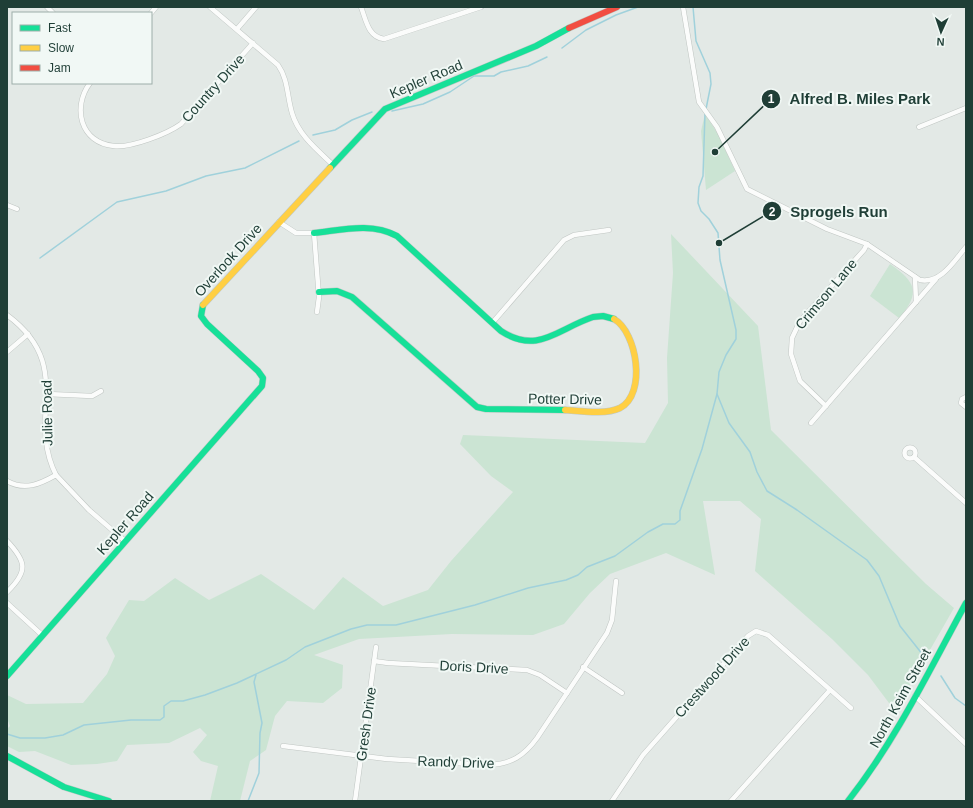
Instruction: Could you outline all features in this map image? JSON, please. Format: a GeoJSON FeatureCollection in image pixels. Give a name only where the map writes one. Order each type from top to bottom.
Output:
{"type":"FeatureCollection","features":[{"type":"Feature","properties":{"kind":"street"},"geometry":{"type":"LineString","coordinates":[[210,7],[280,67],[287,84],[292,112],[298,126],[311,144],[332,164]]}},
{"type":"Feature","properties":{"kind":"street"},"geometry":{"type":"LineString","coordinates":[[237,29],[256,7]]}},
{"type":"Feature","properties":{"kind":"street"},"geometry":{"type":"LineString","coordinates":[[361,7],[370,32],[378,38],[384,39],[481,7]]}},
{"type":"Feature","properties":{"kind":"street","name":"Kepler Road"},"geometry":{"type":"LineString","coordinates":[[279,222],[385,108],[536,46],[607,8],[617,7]]}},
{"type":"Feature","properties":{"kind":"street"},"geometry":{"type":"LineString","coordinates":[[683,7],[696,91],[702,107],[722,137],[748,190],[827,229],[867,244],[885,254],[915,277],[928,281],[937,278]]}},
{"type":"Feature","properties":{"kind":"street","name":"Country Drive"},"geometry":{"type":"LineString","coordinates":[[89,84],[84,92],[80,104],[80,113],[85,127],[92,136],[102,143],[114,146],[127,145],[171,131],[181,124],[253,43]]}},
{"type":"Feature","properties":{"kind":"street"},"geometry":{"type":"LineString","coordinates":[[919,127],[966,108]]}},
{"type":"Feature","properties":{"kind":"street"},"geometry":{"type":"LineString","coordinates":[[7,205],[18,209]]}},
{"type":"Feature","properties":{"kind":"street"},"geometry":{"type":"LineString","coordinates":[[279,222],[296,234],[314,233],[319,292],[317,312]]}},
{"type":"Feature","properties":{"kind":"street","name":"Overlook Drive"},"geometry":{"type":"LineString","coordinates":[[262,386],[263,378],[258,371],[207,324],[202,317],[201,310],[213,293],[279,222]]}},
{"type":"Feature","properties":{"kind":"street","name":"Potter Drive"},"geometry":{"type":"LineString","coordinates":[[314,233],[374,228],[388,231],[397,236],[510,338],[527,343],[540,341],[591,318],[603,317],[614,320],[626,330],[631,341],[637,378],[633,396],[623,406],[610,412],[495,409],[477,407],[467,400],[352,297],[336,291],[319,292]]}},
{"type":"Feature","properties":{"kind":"street"},"geometry":{"type":"LineString","coordinates":[[493,322],[564,240],[574,235],[609,230]]}},
{"type":"Feature","properties":{"kind":"street","name":"Crimson Lane"},"geometry":{"type":"LineString","coordinates":[[826,406],[800,381],[791,354],[792,338],[800,322],[864,250],[867,244]]}},
{"type":"Feature","properties":{"kind":"street"},"geometry":{"type":"LineString","coordinates":[[811,423],[937,278],[966,247]]}},
{"type":"Feature","properties":{"kind":"street"},"geometry":{"type":"LineString","coordinates":[[915,277],[916,302]]}},
{"type":"Feature","properties":{"kind":"street","name":"Julie Road"},"geometry":{"type":"LineString","coordinates":[[7,315],[28,334],[43,360],[47,379],[47,452],[56,475]]}},
{"type":"Feature","properties":{"kind":"street"},"geometry":{"type":"LineString","coordinates":[[7,352],[28,334]]}},
{"type":"Feature","properties":{"kind":"street","name":"Kepler Road"},"geometry":{"type":"LineString","coordinates":[[7,676],[262,386]]}},
{"type":"Feature","properties":{"kind":"street"},"geometry":{"type":"LineString","coordinates":[[47,394],[92,396],[101,391]]}},
{"type":"Feature","properties":{"kind":"street"},"geometry":{"type":"LineString","coordinates":[[966,397],[963,398],[961,403],[966,407]]}},
{"type":"Feature","properties":{"kind":"street"},"geometry":{"type":"LineString","coordinates":[[914,456],[966,503]]}},
{"type":"Feature","properties":{"kind":"street"},"geometry":{"type":"LineString","coordinates":[[7,481],[20,486],[30,486],[39,484],[56,475],[89,510],[125,541]]}},
{"type":"Feature","properties":{"kind":"street"},"geometry":{"type":"LineString","coordinates":[[7,541],[22,558],[24,566],[20,576],[7,592]]}},
{"type":"Feature","properties":{"kind":"street","name":"Randy Drive"},"geometry":{"type":"LineString","coordinates":[[283,746],[361,757],[488,765],[509,762],[528,751],[610,626],[616,581]]}},
{"type":"Feature","properties":{"kind":"street"},"geometry":{"type":"LineString","coordinates":[[7,603],[42,635]]}},
{"type":"Feature","properties":{"kind":"street","name":"North Keim Street"},"geometry":{"type":"LineString","coordinates":[[848,801],[878,761],[966,603]]}},
{"type":"Feature","properties":{"kind":"street","name":"Crestwood Drive"},"geometry":{"type":"LineString","coordinates":[[612,801],[643,755],[752,633],[759,630],[768,635],[851,708]]}},
{"type":"Feature","properties":{"kind":"street","name":"Gresh Drive"},"geometry":{"type":"LineString","coordinates":[[355,801],[376,647]]}},
{"type":"Feature","properties":{"kind":"street","name":"Doris Drive"},"geometry":{"type":"LineString","coordinates":[[374,661],[525,670],[537,674],[567,693]]}},
{"type":"Feature","properties":{"kind":"street"},"geometry":{"type":"LineString","coordinates":[[583,667],[622,693]]}},
{"type":"Feature","properties":{"kind":"street"},"geometry":{"type":"LineString","coordinates":[[731,801],[830,690]]}},
{"type":"Feature","properties":{"kind":"street"},"geometry":{"type":"LineString","coordinates":[[915,696],[966,744]]}},
{"type":"Feature","properties":{"kind":"street"},"geometry":{"type":"LineString","coordinates":[[7,756],[64,787],[109,801]]}},
{"type":"Feature","properties":{"kind":"green space"},"geometry":{"type":"Polygon","coordinates":[[[705,114],[718,134],[735,171],[706,190],[701,131],[705,114]]]}},
{"type":"Feature","properties":{"kind":"green space"},"geometry":{"type":"Polygon","coordinates":[[[671,234],[758,326],[771,430],[926,584],[954,608],[895,711],[868,675],[832,639],[755,571],[761,519],[740,501],[703,501],[715,575],[666,553],[610,574],[590,593],[564,624],[533,635],[452,634],[359,639],[314,655],[343,665],[342,688],[323,703],[287,701],[275,716],[266,750],[250,761],[240,801],[210,801],[218,766],[201,761],[193,752],[207,735],[200,728],[169,743],[127,745],[117,761],[97,764],[71,765],[35,751],[19,752],[7,746],[7,729],[10,726],[7,718],[7,695],[26,704],[83,703],[107,674],[115,656],[106,638],[129,600],[144,601],[175,578],[209,600],[261,574],[314,610],[343,577],[383,606],[428,590],[451,561],[513,492],[491,476],[460,444],[463,435],[645,443],[668,403],[667,358],[673,273],[671,234]]]}},
{"type":"Feature","properties":{"kind":"green space"},"geometry":{"type":"Polygon","coordinates":[[[890,264],[899,270],[910,282],[912,288],[913,295],[911,302],[899,318],[870,296],[890,264]]]}},
{"type":"Feature","properties":{"kind":"waterway"},"geometry":{"type":"LineString","coordinates":[[562,48],[586,30],[616,15],[638,7]]}},
{"type":"Feature","properties":{"kind":"waterway"},"geometry":{"type":"LineString","coordinates":[[693,7],[696,41],[710,73],[711,84],[706,109]]}},
{"type":"Feature","properties":{"kind":"waterway"},"geometry":{"type":"LineString","coordinates":[[392,111],[423,104],[450,92],[474,76],[494,76],[501,72],[528,66],[547,57]]}},
{"type":"Feature","properties":{"kind":"waterway"},"geometry":{"type":"LineString","coordinates":[[313,135],[335,130],[352,120],[372,112]]}},
{"type":"Feature","properties":{"kind":"waterway"},"geometry":{"type":"LineString","coordinates":[[705,113],[703,176],[699,187],[698,203],[701,211],[709,219],[718,233],[720,260],[736,330],[736,339],[726,355],[719,372],[717,394],[729,423],[750,452],[757,472],[767,491],[797,510],[867,560],[879,576],[900,626],[923,655]]}},
{"type":"Feature","properties":{"kind":"waterway"},"geometry":{"type":"LineString","coordinates":[[40,258],[117,202],[166,191],[206,176],[245,168],[299,141]]}},
{"type":"Feature","properties":{"kind":"waterway"},"geometry":{"type":"LineString","coordinates":[[7,734],[20,738],[45,738],[63,735],[84,725],[131,720],[160,720],[164,717],[164,706],[171,701],[183,701],[205,695],[237,683],[286,660],[305,647],[351,629],[367,625],[396,625],[475,605],[528,588],[566,580],[578,575],[587,567],[615,556],[648,532],[663,524],[675,524],[680,520],[680,511],[702,449],[717,394]]}},
{"type":"Feature","properties":{"kind":"waterway"},"geometry":{"type":"LineString","coordinates":[[248,801],[259,773],[260,733],[262,723],[254,682],[256,675]]}},
{"type":"Feature","properties":{"kind":"waterway"},"geometry":{"type":"LineString","coordinates":[[941,676],[955,698],[966,706]]}},
{"type":"Feature","properties":{"kind":"traffic: fast"},"geometry":{"type":"LineString","coordinates":[[330,168],[385,109],[536,46],[569,28]]}},
{"type":"Feature","properties":{"kind":"traffic: fast"},"geometry":{"type":"LineString","coordinates":[[314,233],[367,228],[377,229],[397,236],[501,331],[514,338],[526,341],[537,340],[547,338],[593,317],[603,316],[614,319]]}},
{"type":"Feature","properties":{"kind":"traffic: fast"},"geometry":{"type":"LineString","coordinates":[[319,292],[337,291],[352,297],[477,407],[486,409],[565,410]]}},
{"type":"Feature","properties":{"kind":"traffic: fast"},"geometry":{"type":"LineString","coordinates":[[7,676],[262,386],[263,378],[258,371],[207,324],[201,316],[203,305]]}},
{"type":"Feature","properties":{"kind":"traffic: fast"},"geometry":{"type":"LineString","coordinates":[[848,801],[897,729],[966,603]]}},
{"type":"Feature","properties":{"kind":"traffic: fast"},"geometry":{"type":"LineString","coordinates":[[7,756],[64,787],[109,801]]}},
{"type":"Feature","properties":{"kind":"traffic: slow"},"geometry":{"type":"LineString","coordinates":[[203,305],[330,168]]}},
{"type":"Feature","properties":{"kind":"traffic: slow"},"geometry":{"type":"LineString","coordinates":[[565,410],[593,412],[614,410],[620,408],[628,401],[634,390],[636,363],[633,349],[622,326],[614,319]]}},
{"type":"Feature","properties":{"kind":"traffic: jam"},"geometry":{"type":"LineString","coordinates":[[569,28],[617,7]]}},
{"type":"Feature","properties":{"kind":"place","name":"Alfred B. Miles Park"},"geometry":{"type":"Point","coordinates":[715,152]}},
{"type":"Feature","properties":{"kind":"place","name":"Sprogels Run"},"geometry":{"type":"Point","coordinates":[719,243]}}]}
